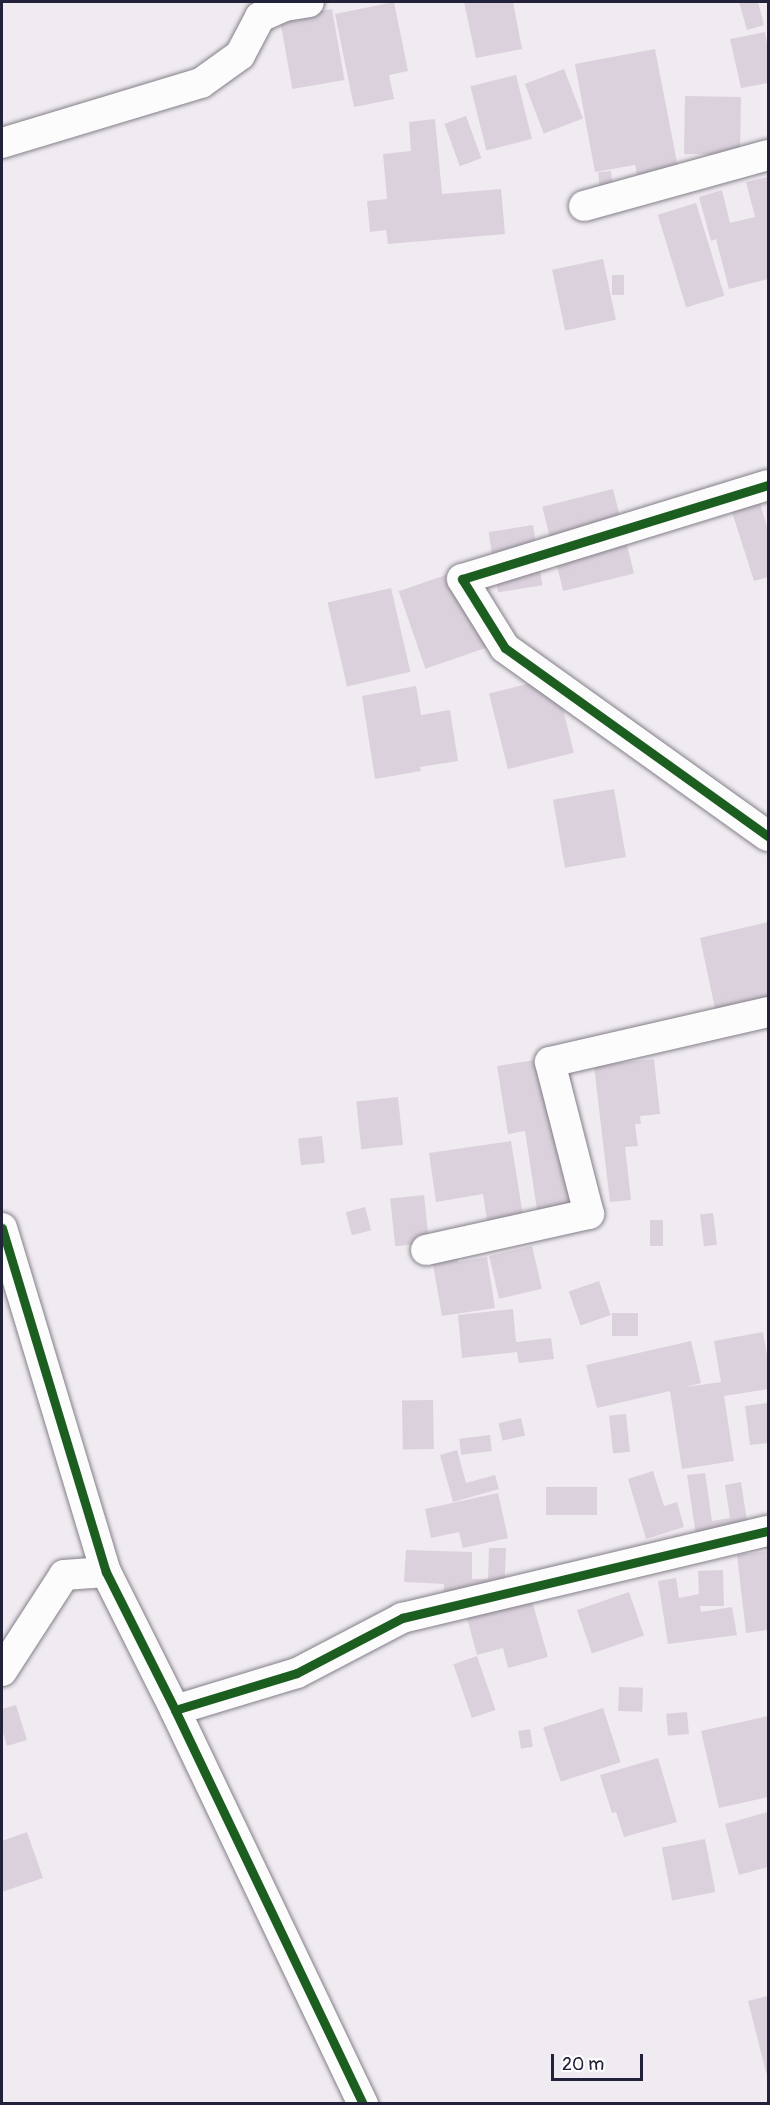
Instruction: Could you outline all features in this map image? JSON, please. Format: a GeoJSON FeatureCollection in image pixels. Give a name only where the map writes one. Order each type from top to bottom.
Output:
{"type":"FeatureCollection","features":[{"type":"Feature","properties":{"kind":"street"},"geometry":{"type":"LineString","coordinates":[[2,143],[201,83],[240,55],[260,17],[285,6],[309,2]]}},
{"type":"Feature","properties":{"kind":"street"},"geometry":{"type":"LineString","coordinates":[[584,206],[768,155]]}},
{"type":"Feature","properties":{"kind":"street"},"geometry":{"type":"LineString","coordinates":[[768,485],[462,579],[505,648],[768,836]]}},
{"type":"Feature","properties":{"kind":"street"},"geometry":{"type":"LineString","coordinates":[[426,1250],[589,1214],[550,1062],[768,1012]]}},
{"type":"Feature","properties":{"kind":"street"},"geometry":{"type":"LineString","coordinates":[[2,1228],[106,1572],[175,1710],[363,2103]]}},
{"type":"Feature","properties":{"kind":"street"},"geometry":{"type":"LineString","coordinates":[[175,1710],[297,1673],[402,1618],[768,1532]]}},
{"type":"Feature","properties":{"kind":"street"},"geometry":{"type":"LineString","coordinates":[[2,1671],[64,1575],[106,1572]]}},
{"type":"Feature","properties":{"kind":"building"},"geometry":{"type":"Polygon","coordinates":[[[394,2],[408,71],[389,75],[394,99],[354,107],[335,14],[394,2]]]}},
{"type":"Feature","properties":{"kind":"building"},"geometry":{"type":"Polygon","coordinates":[[[464,2],[513,2],[522,49],[476,58],[464,2]]]}},
{"type":"Feature","properties":{"kind":"building"},"geometry":{"type":"Polygon","coordinates":[[[739,2],[758,2],[764,25],[747,30],[739,2]]]}},
{"type":"Feature","properties":{"kind":"building"},"geometry":{"type":"Polygon","coordinates":[[[332,9],[345,80],[292,89],[280,18],[332,9]]]}},
{"type":"Feature","properties":{"kind":"building"},"geometry":{"type":"Polygon","coordinates":[[[765,32],[768,49],[768,83],[741,88],[730,39],[765,32]]]}},
{"type":"Feature","properties":{"kind":"building"},"geometry":{"type":"Polygon","coordinates":[[[655,49],[680,178],[639,185],[635,165],[595,172],[575,64],[655,49]]]}},
{"type":"Feature","properties":{"kind":"building"},"geometry":{"type":"Polygon","coordinates":[[[564,69],[583,118],[544,134],[525,84],[564,69]]]}},
{"type":"Feature","properties":{"kind":"building"},"geometry":{"type":"Polygon","coordinates":[[[516,75],[532,139],[486,150],[470,86],[516,75]]]}},
{"type":"Feature","properties":{"kind":"building"},"geometry":{"type":"Polygon","coordinates":[[[685,96],[741,97],[740,155],[684,154],[685,96]]]}},
{"type":"Feature","properties":{"kind":"building"},"geometry":{"type":"Polygon","coordinates":[[[466,116],[481,158],[460,166],[444,124],[466,116]]]}},
{"type":"Feature","properties":{"kind":"building"},"geometry":{"type":"Polygon","coordinates":[[[435,119],[442,194],[501,189],[505,234],[388,244],[386,230],[370,232],[367,201],[387,199],[383,154],[411,151],[409,122],[435,119]]]}},
{"type":"Feature","properties":{"kind":"building"},"geometry":{"type":"Polygon","coordinates":[[[611,171],[613,191],[600,192],[598,172],[611,171]]]}},
{"type":"Feature","properties":{"kind":"building"},"geometry":{"type":"Polygon","coordinates":[[[768,177],[768,279],[729,289],[716,239],[711,241],[699,197],[722,190],[730,223],[755,217],[746,182],[768,177]]]}},
{"type":"Feature","properties":{"kind":"building"},"geometry":{"type":"Polygon","coordinates":[[[696,203],[724,296],[686,307],[658,215],[696,203]]]}},
{"type":"Feature","properties":{"kind":"building"},"geometry":{"type":"Polygon","coordinates":[[[603,259],[616,320],[565,330],[552,270],[603,259]]]}},
{"type":"Feature","properties":{"kind":"building"},"geometry":{"type":"Polygon","coordinates":[[[612,275],[624,275],[624,295],[612,295],[612,275]]]}},
{"type":"Feature","properties":{"kind":"building"},"geometry":{"type":"Polygon","coordinates":[[[613,489],[634,573],[563,591],[542,507],[613,489]]]}},
{"type":"Feature","properties":{"kind":"building"},"geometry":{"type":"Polygon","coordinates":[[[759,500],[768,530],[768,577],[754,581],[731,509],[759,500]]]}},
{"type":"Feature","properties":{"kind":"building"},"geometry":{"type":"Polygon","coordinates":[[[533,525],[543,585],[498,592],[489,532],[533,525]]]}},
{"type":"Feature","properties":{"kind":"building"},"geometry":{"type":"Polygon","coordinates":[[[463,569],[490,647],[425,669],[399,591],[463,569]]]}},
{"type":"Feature","properties":{"kind":"building"},"geometry":{"type":"Polygon","coordinates":[[[391,588],[410,672],[347,686],[328,603],[391,588]]]}},
{"type":"Feature","properties":{"kind":"building"},"geometry":{"type":"Polygon","coordinates":[[[555,677],[574,753],[508,769],[489,693],[555,677]]]}},
{"type":"Feature","properties":{"kind":"building"},"geometry":{"type":"Polygon","coordinates":[[[416,686],[421,715],[450,710],[458,761],[420,767],[421,771],[375,779],[362,696],[416,686]]]}},
{"type":"Feature","properties":{"kind":"building"},"geometry":{"type":"Polygon","coordinates":[[[614,789],[626,857],[565,868],[553,800],[614,789]]]}},
{"type":"Feature","properties":{"kind":"building"},"geometry":{"type":"Polygon","coordinates":[[[768,922],[768,1001],[716,1013],[700,938],[768,922]]]}},
{"type":"Feature","properties":{"kind":"building"},"geometry":{"type":"Polygon","coordinates":[[[568,1055],[591,1208],[538,1216],[525,1131],[508,1134],[497,1066],[568,1055]]]}},
{"type":"Feature","properties":{"kind":"building"},"geometry":{"type":"Polygon","coordinates":[[[654,1059],[660,1114],[640,1116],[641,1124],[635,1124],[638,1146],[625,1147],[631,1200],[610,1202],[594,1066],[654,1059]]]}},
{"type":"Feature","properties":{"kind":"building"},"geometry":{"type":"Polygon","coordinates":[[[398,1097],[403,1145],[361,1149],[356,1101],[398,1097]]]}},
{"type":"Feature","properties":{"kind":"building"},"geometry":{"type":"Polygon","coordinates":[[[322,1136],[325,1163],[301,1165],[298,1139],[322,1136]]]}},
{"type":"Feature","properties":{"kind":"building"},"geometry":{"type":"Polygon","coordinates":[[[511,1141],[524,1222],[488,1227],[483,1194],[436,1202],[429,1153],[511,1141]]]}},
{"type":"Feature","properties":{"kind":"building"},"geometry":{"type":"Polygon","coordinates":[[[424,1195],[429,1243],[395,1246],[390,1199],[424,1195]]]}},
{"type":"Feature","properties":{"kind":"building"},"geometry":{"type":"Polygon","coordinates":[[[365,1207],[371,1230],[352,1235],[346,1212],[365,1207]]]}},
{"type":"Feature","properties":{"kind":"building"},"geometry":{"type":"Polygon","coordinates":[[[713,1213],[717,1245],[704,1246],[700,1215],[713,1213]]]}},
{"type":"Feature","properties":{"kind":"building"},"geometry":{"type":"Polygon","coordinates":[[[650,1220],[663,1220],[663,1246],[650,1246],[650,1220]]]}},
{"type":"Feature","properties":{"kind":"building"},"geometry":{"type":"Polygon","coordinates":[[[532,1246],[542,1289],[499,1299],[489,1256],[532,1246]]]}},
{"type":"Feature","properties":{"kind":"building"},"geometry":{"type":"Polygon","coordinates":[[[457,1255],[458,1262],[487,1257],[495,1308],[442,1316],[432,1259],[457,1255]]]}},
{"type":"Feature","properties":{"kind":"building"},"geometry":{"type":"Polygon","coordinates":[[[599,1281],[611,1315],[580,1325],[569,1291],[599,1281]]]}},
{"type":"Feature","properties":{"kind":"building"},"geometry":{"type":"Polygon","coordinates":[[[513,1309],[516,1342],[551,1338],[554,1359],[519,1363],[517,1352],[462,1358],[458,1315],[513,1309]]]}},
{"type":"Feature","properties":{"kind":"building"},"geometry":{"type":"Polygon","coordinates":[[[612,1313],[638,1313],[638,1336],[612,1336],[612,1313]]]}},
{"type":"Feature","properties":{"kind":"building"},"geometry":{"type":"Polygon","coordinates":[[[763,1332],[768,1361],[768,1389],[724,1396],[734,1461],[682,1469],[670,1391],[597,1408],[586,1365],[691,1341],[701,1383],[686,1387],[721,1382],[714,1341],[763,1332]]]}},
{"type":"Feature","properties":{"kind":"building"},"geometry":{"type":"Polygon","coordinates":[[[433,1400],[434,1449],[403,1450],[402,1401],[433,1400]]]}},
{"type":"Feature","properties":{"kind":"building"},"geometry":{"type":"Polygon","coordinates":[[[768,1403],[768,1443],[750,1445],[745,1406],[768,1403]]]}},
{"type":"Feature","properties":{"kind":"building"},"geometry":{"type":"Polygon","coordinates":[[[626,1414],[630,1452],[613,1454],[609,1416],[626,1414]]]}},
{"type":"Feature","properties":{"kind":"building"},"geometry":{"type":"Polygon","coordinates":[[[521,1418],[525,1436],[503,1441],[499,1423],[521,1418]]]}},
{"type":"Feature","properties":{"kind":"building"},"geometry":{"type":"Polygon","coordinates":[[[490,1435],[492,1451],[461,1455],[459,1439],[490,1435]]]}},
{"type":"Feature","properties":{"kind":"building"},"geometry":{"type":"Polygon","coordinates":[[[457,1450],[466,1483],[495,1475],[499,1489],[453,1502],[440,1455],[457,1450]]]}},
{"type":"Feature","properties":{"kind":"building"},"geometry":{"type":"Polygon","coordinates":[[[653,1471],[664,1506],[677,1502],[684,1527],[646,1539],[628,1479],[653,1471]]]}},
{"type":"Feature","properties":{"kind":"building"},"geometry":{"type":"Polygon","coordinates":[[[705,1473],[712,1521],[730,1518],[725,1485],[741,1482],[749,1534],[697,1542],[687,1475],[705,1473]]]}},
{"type":"Feature","properties":{"kind":"building"},"geometry":{"type":"Polygon","coordinates":[[[546,1487],[597,1487],[597,1515],[546,1515],[546,1487]]]}},
{"type":"Feature","properties":{"kind":"building"},"geometry":{"type":"Polygon","coordinates":[[[498,1493],[508,1538],[463,1548],[459,1532],[431,1538],[425,1509],[498,1493]]]}},
{"type":"Feature","properties":{"kind":"building"},"geometry":{"type":"Polygon","coordinates":[[[489,1548],[506,1548],[504,1595],[443,1606],[444,1584],[404,1582],[406,1550],[472,1552],[472,1579],[488,1579],[489,1548]]]}},
{"type":"Feature","properties":{"kind":"building"},"geometry":{"type":"Polygon","coordinates":[[[768,1551],[768,1630],[746,1633],[737,1555],[768,1551]]]}},
{"type":"Feature","properties":{"kind":"building"},"geometry":{"type":"Polygon","coordinates":[[[723,1570],[724,1606],[700,1606],[701,1612],[732,1607],[737,1635],[668,1644],[658,1581],[676,1578],[679,1598],[699,1594],[698,1571],[723,1570]]]}},
{"type":"Feature","properties":{"kind":"building"},"geometry":{"type":"Polygon","coordinates":[[[629,1592],[644,1635],[592,1653],[577,1610],[629,1592]]]}},
{"type":"Feature","properties":{"kind":"building"},"geometry":{"type":"Polygon","coordinates":[[[532,1601],[548,1657],[508,1668],[503,1648],[477,1655],[467,1618],[532,1601]]]}},
{"type":"Feature","properties":{"kind":"building"},"geometry":{"type":"Polygon","coordinates":[[[477,1656],[496,1710],[472,1718],[453,1664],[477,1656]]]}},
{"type":"Feature","properties":{"kind":"building"},"geometry":{"type":"Polygon","coordinates":[[[619,1687],[643,1688],[642,1712],[618,1711],[619,1687]]]}},
{"type":"Feature","properties":{"kind":"building"},"geometry":{"type":"Polygon","coordinates":[[[16,1705],[27,1740],[7,1746],[2,1729],[2,1709],[16,1705]]]}},
{"type":"Feature","properties":{"kind":"building"},"geometry":{"type":"Polygon","coordinates":[[[603,1708],[621,1762],[561,1782],[543,1727],[603,1708]]]}},
{"type":"Feature","properties":{"kind":"building"},"geometry":{"type":"Polygon","coordinates":[[[687,1712],[689,1734],[668,1736],[666,1714],[687,1712]]]}},
{"type":"Feature","properties":{"kind":"building"},"geometry":{"type":"Polygon","coordinates":[[[768,1716],[768,1797],[719,1808],[701,1731],[768,1716]]]}},
{"type":"Feature","properties":{"kind":"building"},"geometry":{"type":"Polygon","coordinates":[[[530,1729],[533,1747],[521,1749],[518,1731],[530,1729]]]}},
{"type":"Feature","properties":{"kind":"building"},"geometry":{"type":"Polygon","coordinates":[[[658,1758],[677,1822],[624,1837],[616,1812],[612,1813],[600,1775],[658,1758]]]}},
{"type":"Feature","properties":{"kind":"building"},"geometry":{"type":"Polygon","coordinates":[[[768,1812],[768,1867],[739,1875],[725,1824],[768,1812]]]}},
{"type":"Feature","properties":{"kind":"building"},"geometry":{"type":"Polygon","coordinates":[[[27,1832],[43,1878],[2,1892],[2,1841],[27,1832]]]}},
{"type":"Feature","properties":{"kind":"building"},"geometry":{"type":"Polygon","coordinates":[[[705,1839],[715,1892],[672,1900],[662,1847],[705,1839]]]}},
{"type":"Feature","properties":{"kind":"building"},"geometry":{"type":"Polygon","coordinates":[[[768,1996],[768,2080],[748,2001],[768,1996]]]}},
{"type":"Feature","properties":{"kind":"cycle path"},"geometry":{"type":"LineString","coordinates":[[768,485],[462,579],[505,648],[768,836]]}},
{"type":"Feature","properties":{"kind":"cycle path"},"geometry":{"type":"LineString","coordinates":[[2,1228],[106,1572],[175,1710],[363,2104]]}},
{"type":"Feature","properties":{"kind":"cycle path"},"geometry":{"type":"LineString","coordinates":[[175,1710],[297,1673],[402,1618],[768,1531]]}}]}
